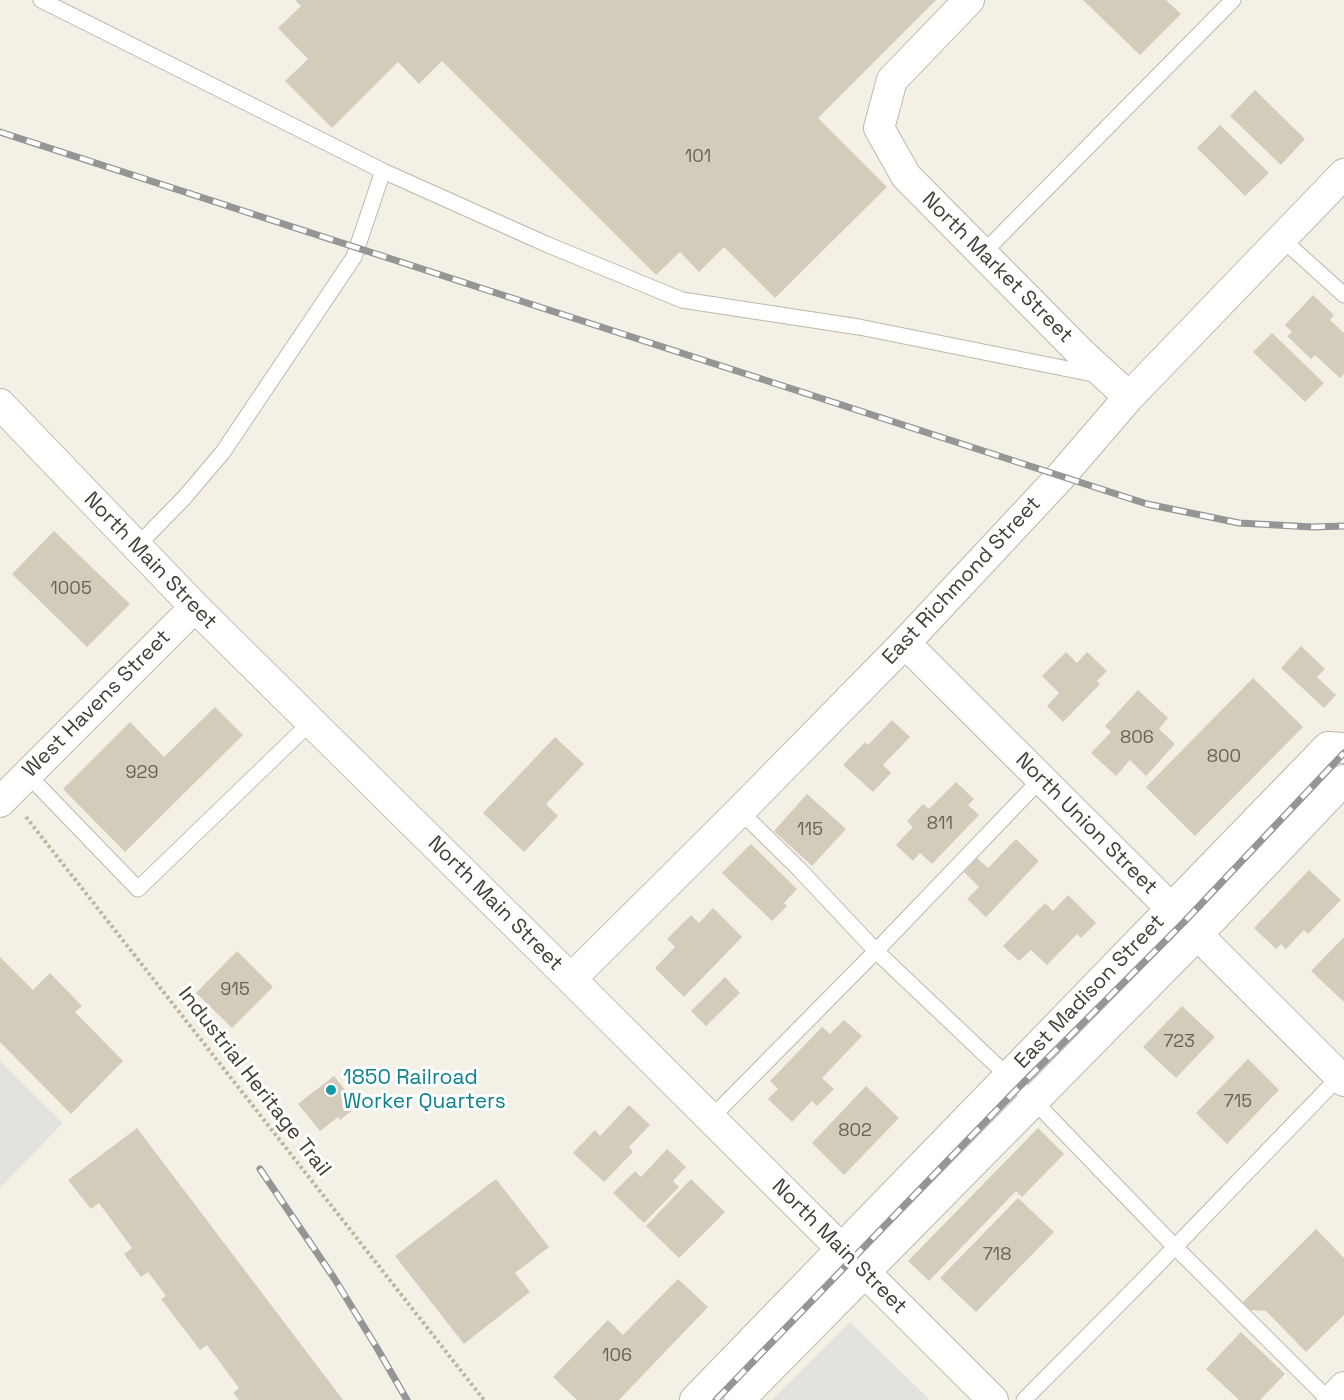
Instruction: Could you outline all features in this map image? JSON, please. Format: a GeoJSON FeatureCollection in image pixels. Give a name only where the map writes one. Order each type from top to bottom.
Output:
{"type":"FeatureCollection","features":[{"type":"Feature","properties":{"kind":"street","name":"North Market Street"},"geometry":{"type":"LineString","coordinates":[[969,0],[892,81],[879,128],[906,176],[1081,353],[1129,397]]}},
{"type":"Feature","properties":{"kind":"street","name":"East Richmond Street"},"geometry":{"type":"LineString","coordinates":[[571,979],[740,812],[905,643],[1061,476],[1129,397],[1344,174]]}},
{"type":"Feature","properties":{"kind":"street","name":"North Main Street"},"geometry":{"type":"LineString","coordinates":[[0,404],[195,607],[993,1400]]}},
{"type":"Feature","properties":{"kind":"street","name":"West Havens Street"},"geometry":{"type":"LineString","coordinates":[[12,790],[195,607]]}},
{"type":"Feature","properties":{"kind":"street","name":"North Union Street"},"geometry":{"type":"LineString","coordinates":[[905,643],[1342,1078]]}},
{"type":"Feature","properties":{"kind":"street","name":"East Madison Street"},"geometry":{"type":"LineString","coordinates":[[695,1400],[1328,747],[1344,748]]}},
{"type":"Feature","properties":{"kind":"street","name":"East Madison Street"},"geometry":{"type":"LineString","coordinates":[[739,1400],[1197,935],[1344,780]]}},
{"type":"Feature","properties":{"kind":"street"},"geometry":{"type":"LineString","coordinates":[[1331,1400],[1344,1387]]}},
{"type":"Feature","properties":{"kind":"lane"},"geometry":{"type":"LineString","coordinates":[[41,0],[383,171],[546,244],[682,300],[859,327],[1107,377]]}},
{"type":"Feature","properties":{"kind":"lane"},"geometry":{"type":"LineString","coordinates":[[983,253],[1233,0]]}},
{"type":"Feature","properties":{"kind":"lane"},"geometry":{"type":"LineString","coordinates":[[136,547],[184,498],[223,452],[354,257],[383,171]]}},
{"type":"Feature","properties":{"kind":"lane"},"geometry":{"type":"LineString","coordinates":[[1281,238],[1344,295]]}},
{"type":"Feature","properties":{"kind":"lane"},"geometry":{"type":"LineString","coordinates":[[12,790],[138,889],[311,722]]}},
{"type":"Feature","properties":{"kind":"lane"},"geometry":{"type":"LineString","coordinates":[[710,1119],[1041,779]]}},
{"type":"Feature","properties":{"kind":"lane"},"geometry":{"type":"LineString","coordinates":[[740,812],[799,869],[876,951],[1009,1076],[1175,1247],[1331,1400]]}},
{"type":"Feature","properties":{"kind":"lane"},"geometry":{"type":"LineString","coordinates":[[1023,1400],[1342,1078]]}},
{"type":"Feature","properties":{"kind":"path","name":"Industrial Heritage Trail"},"geometry":{"type":"LineString","coordinates":[[12,790],[484,1400]]}},
{"type":"Feature","properties":{"kind":"shaded area"},"geometry":{"type":"Polygon","coordinates":[[[0,1061],[63,1123],[0,1188],[0,1061]]]}},
{"type":"Feature","properties":{"kind":"shaded area"},"geometry":{"type":"Polygon","coordinates":[[[850,1322],[930,1400],[772,1400],[850,1322]]]}},
{"type":"Feature","properties":{"kind":"building"},"geometry":{"type":"Polygon","coordinates":[[[295,0],[936,0],[818,118],[887,187],[775,298],[724,247],[699,272],[680,252],[656,275],[442,61],[419,84],[398,62],[332,128],[285,81],[308,59],[278,28],[301,6],[295,0]]]}},
{"type":"Feature","properties":{"kind":"building"},"geometry":{"type":"Polygon","coordinates":[[[1083,0],[1166,0],[1181,14],[1140,55],[1083,0]]]}},
{"type":"Feature","properties":{"kind":"building"},"geometry":{"type":"Polygon","coordinates":[[[1255,90],[1305,139],[1281,165],[1230,116],[1255,90]]]}},
{"type":"Feature","properties":{"kind":"building"},"geometry":{"type":"Polygon","coordinates":[[[1220,125],[1269,173],[1245,196],[1197,148],[1220,125]]]}},
{"type":"Feature","properties":{"kind":"building"},"geometry":{"type":"Polygon","coordinates":[[[1313,295],[1334,315],[1330,320],[1344,333],[1344,374],[1340,378],[1315,355],[1311,359],[1287,336],[1292,332],[1285,325],[1313,295]]]}},
{"type":"Feature","properties":{"kind":"building"},"geometry":{"type":"Polygon","coordinates":[[[1272,333],[1324,383],[1305,402],[1253,352],[1272,333]]]}},
{"type":"Feature","properties":{"kind":"building"},"geometry":{"type":"Polygon","coordinates":[[[54,531],[130,604],[87,647],[12,574],[54,531]]]}},
{"type":"Feature","properties":{"kind":"building"},"geometry":{"type":"Polygon","coordinates":[[[1301,646],[1325,669],[1317,677],[1336,695],[1324,708],[1281,668],[1301,646]]]}},
{"type":"Feature","properties":{"kind":"building"},"geometry":{"type":"Polygon","coordinates":[[[1066,652],[1077,663],[1087,652],[1107,671],[1097,681],[1100,684],[1063,722],[1047,706],[1059,693],[1042,676],[1066,652]]]}},
{"type":"Feature","properties":{"kind":"building"},"geometry":{"type":"Polygon","coordinates":[[[1253,678],[1303,727],[1195,836],[1146,787],[1253,678]]]}},
{"type":"Feature","properties":{"kind":"building"},"geometry":{"type":"Polygon","coordinates":[[[1138,690],[1168,718],[1159,729],[1175,744],[1146,776],[1130,760],[1116,776],[1091,753],[1111,732],[1105,726],[1138,690]]]}},
{"type":"Feature","properties":{"kind":"building"},"geometry":{"type":"Polygon","coordinates":[[[215,707],[243,735],[125,852],[63,789],[130,722],[164,757],[215,707]]]}},
{"type":"Feature","properties":{"kind":"building"},"geometry":{"type":"Polygon","coordinates":[[[892,720],[910,737],[883,765],[891,773],[873,792],[843,765],[865,742],[868,745],[892,720]]]}},
{"type":"Feature","properties":{"kind":"building"},"geometry":{"type":"Polygon","coordinates":[[[555,737],[584,764],[546,804],[558,816],[524,852],[483,813],[555,737]]]}},
{"type":"Feature","properties":{"kind":"building"},"geometry":{"type":"Polygon","coordinates":[[[956,782],[974,799],[968,805],[979,815],[932,864],[920,853],[913,861],[896,845],[913,827],[907,821],[923,804],[929,809],[956,782]]]}},
{"type":"Feature","properties":{"kind":"building"},"geometry":{"type":"Polygon","coordinates":[[[807,794],[846,829],[812,866],[774,831],[807,794]]]}},
{"type":"Feature","properties":{"kind":"building"},"geometry":{"type":"Polygon","coordinates":[[[1016,839],[1039,861],[986,917],[967,899],[979,887],[964,872],[977,858],[988,868],[1016,839]]]}},
{"type":"Feature","properties":{"kind":"building"},"geometry":{"type":"Polygon","coordinates":[[[751,844],[797,889],[784,903],[787,906],[772,921],[722,873],[751,844]]]}},
{"type":"Feature","properties":{"kind":"building"},"geometry":{"type":"Polygon","coordinates":[[[1309,870],[1341,900],[1308,934],[1304,930],[1286,949],[1281,944],[1276,949],[1254,928],[1309,870]]]}},
{"type":"Feature","properties":{"kind":"building"},"geometry":{"type":"Polygon","coordinates":[[[1068,895],[1096,923],[1081,938],[1077,934],[1047,965],[1031,950],[1019,961],[1003,946],[1045,903],[1053,911],[1068,895]]]}},
{"type":"Feature","properties":{"kind":"building"},"geometry":{"type":"Polygon","coordinates":[[[713,908],[742,937],[684,997],[655,968],[675,947],[667,939],[691,915],[699,923],[713,908]]]}},
{"type":"Feature","properties":{"kind":"building"},"geometry":{"type":"Polygon","coordinates":[[[1344,937],[1344,1002],[1311,971],[1344,937]]]}},
{"type":"Feature","properties":{"kind":"building"},"geometry":{"type":"Polygon","coordinates":[[[237,951],[273,987],[232,1028],[196,993],[237,951]]]}},
{"type":"Feature","properties":{"kind":"building"},"geometry":{"type":"Polygon","coordinates":[[[0,957],[33,990],[50,973],[82,1006],[75,1012],[123,1061],[71,1114],[0,1042],[0,957]]]}},
{"type":"Feature","properties":{"kind":"building"},"geometry":{"type":"Polygon","coordinates":[[[725,977],[740,993],[706,1026],[691,1011],[725,977]]]}},
{"type":"Feature","properties":{"kind":"building"},"geometry":{"type":"Polygon","coordinates":[[[1182,1006],[1215,1037],[1176,1078],[1143,1047],[1182,1006]]]}},
{"type":"Feature","properties":{"kind":"building"},"geometry":{"type":"Polygon","coordinates":[[[844,1020],[862,1036],[822,1078],[834,1089],[817,1106],[812,1101],[792,1122],[768,1099],[778,1089],[770,1081],[822,1027],[830,1034],[844,1020]]]}},
{"type":"Feature","properties":{"kind":"building"},"geometry":{"type":"Polygon","coordinates":[[[1248,1059],[1279,1090],[1227,1144],[1196,1113],[1248,1059]]]}},
{"type":"Feature","properties":{"kind":"building","name":"1850 Railroad Worker Quarters"},"geometry":{"type":"Polygon","coordinates":[[[334,1076],[358,1106],[340,1120],[338,1117],[320,1131],[298,1104],[334,1076]]]}},
{"type":"Feature","properties":{"kind":"building"},"geometry":{"type":"Polygon","coordinates":[[[866,1086],[899,1118],[844,1175],[812,1143],[866,1086]]]}},
{"type":"Feature","properties":{"kind":"building"},"geometry":{"type":"Polygon","coordinates":[[[629,1105],[650,1125],[629,1147],[633,1152],[604,1182],[573,1153],[595,1130],[600,1136],[629,1105]]]}},
{"type":"Feature","properties":{"kind":"building"},"geometry":{"type":"Polygon","coordinates":[[[137,1128],[343,1400],[239,1400],[233,1393],[239,1388],[207,1345],[200,1350],[161,1299],[166,1296],[148,1272],[141,1277],[124,1254],[132,1248],[99,1203],[91,1209],[68,1180],[137,1128]]]}},
{"type":"Feature","properties":{"kind":"building"},"geometry":{"type":"Polygon","coordinates":[[[1038,1128],[1064,1154],[1022,1197],[1016,1191],[929,1281],[908,1261],[1038,1128]]]}},
{"type":"Feature","properties":{"kind":"building"},"geometry":{"type":"Polygon","coordinates":[[[667,1149],[686,1167],[673,1181],[679,1187],[644,1223],[613,1193],[635,1171],[641,1177],[667,1149]]]}},
{"type":"Feature","properties":{"kind":"building"},"geometry":{"type":"Polygon","coordinates":[[[496,1179],[549,1247],[515,1273],[530,1292],[464,1344],[395,1256],[496,1179]]]}},
{"type":"Feature","properties":{"kind":"building"},"geometry":{"type":"Polygon","coordinates":[[[691,1179],[725,1212],[679,1258],[646,1226],[691,1179]]]}},
{"type":"Feature","properties":{"kind":"building"},"geometry":{"type":"Polygon","coordinates":[[[1018,1198],[1054,1232],[976,1312],[940,1278],[1018,1198]]]}},
{"type":"Feature","properties":{"kind":"building"},"geometry":{"type":"Polygon","coordinates":[[[1316,1229],[1344,1258],[1344,1315],[1306,1352],[1266,1311],[1250,1310],[1242,1303],[1316,1229]]]}},
{"type":"Feature","properties":{"kind":"building"},"geometry":{"type":"Polygon","coordinates":[[[678,1279],[708,1307],[619,1400],[577,1400],[553,1377],[608,1320],[623,1335],[678,1279]]]}},
{"type":"Feature","properties":{"kind":"building"},"geometry":{"type":"Polygon","coordinates":[[[1241,1332],[1285,1374],[1260,1400],[1239,1400],[1206,1369],[1241,1332]]]}},
{"type":"Feature","properties":{"kind":"railway"},"geometry":{"type":"LineString","coordinates":[[0,132],[1147,504],[1239,523],[1313,527],[1344,526]]}},
{"type":"Feature","properties":{"kind":"railway"},"geometry":{"type":"LineString","coordinates":[[716,1400],[1019,1087],[1184,922],[1344,753]]}},
{"type":"Feature","properties":{"kind":"railway"},"geometry":{"type":"LineString","coordinates":[[260,1169],[334,1278],[407,1400]]}},
{"type":"Feature","properties":{"kind":"place","name":"1850 Railroad Worker Quarters"},"geometry":{"type":"Point","coordinates":[331,1090]}}]}
